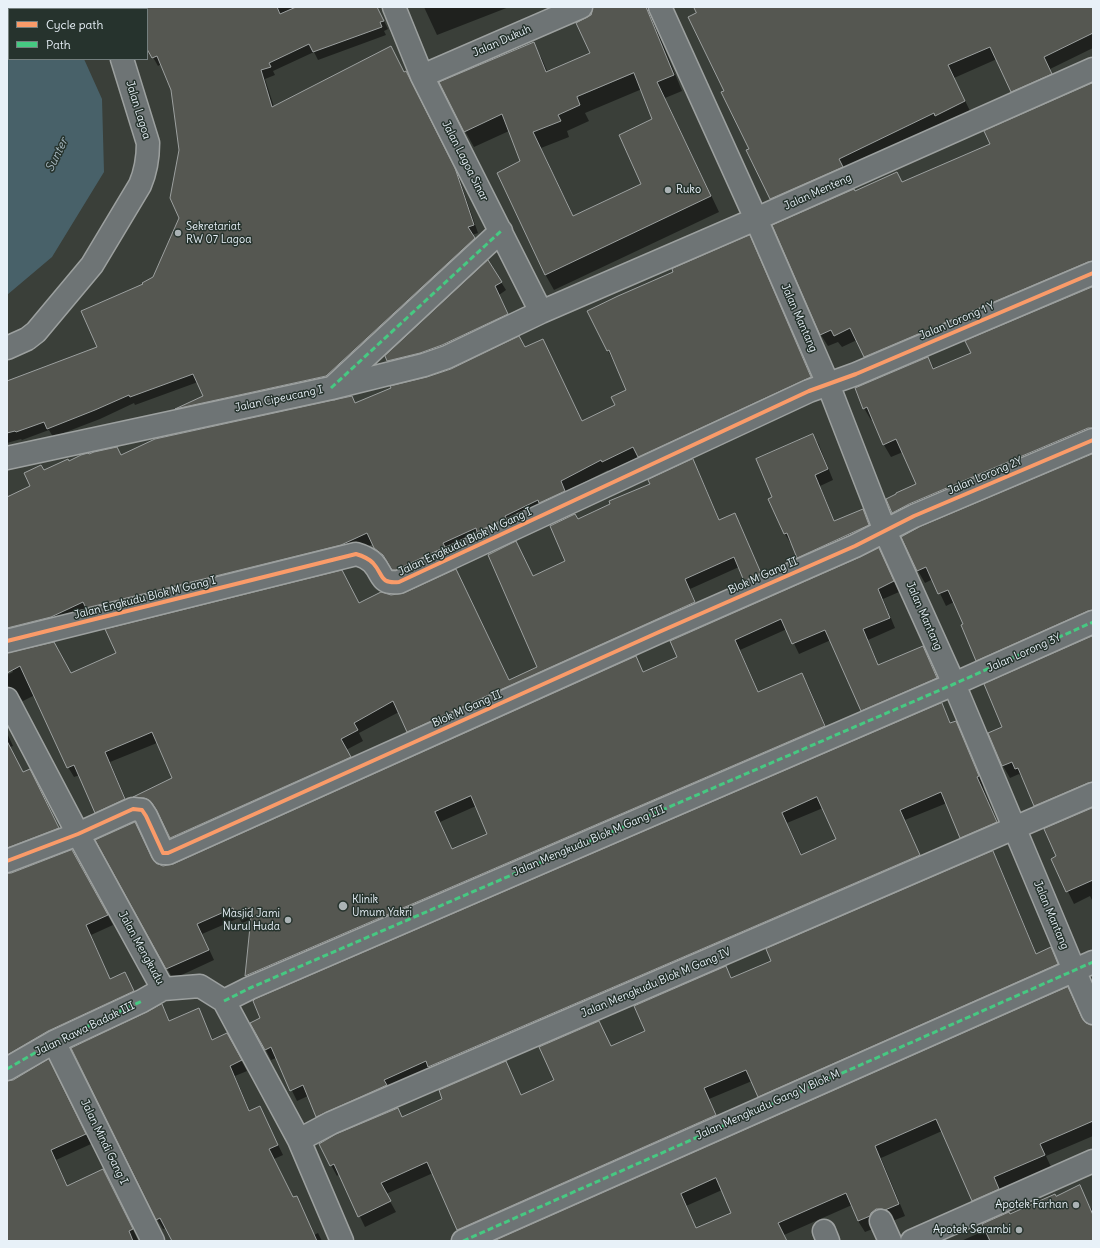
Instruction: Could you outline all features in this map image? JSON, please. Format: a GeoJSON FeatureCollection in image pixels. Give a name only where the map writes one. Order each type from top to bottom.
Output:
{"type":"FeatureCollection","features":[{"type":"Feature","properties":{"kind":"street","name":"Jalan Lagoa Sinar"},"geometry":{"type":"LineString","coordinates":[[394,7],[422,76],[541,312]]}},
{"type":"Feature","properties":{"kind":"street","name":"Jalan Dukuh"},"geometry":{"type":"LineString","coordinates":[[422,76],[581,7]]}},
{"type":"Feature","properties":{"kind":"street","name":"Jalan Mantang"},"geometry":{"type":"LineString","coordinates":[[660,7],[756,219],[828,384],[885,531],[954,684],[1015,828],[1083,966],[1093,1013]]}},
{"type":"Feature","properties":{"kind":"street","name":"Jalan Lagoa"},"geometry":{"type":"LineString","coordinates":[[7,348],[27,339],[36,332],[92,266],[145,174],[148,143],[122,60]]}},
{"type":"Feature","properties":{"kind":"street","name":"Jalan Menteng"},"geometry":{"type":"LineString","coordinates":[[541,312],[756,219],[1093,69]]}},
{"type":"Feature","properties":{"kind":"street"},"geometry":{"type":"LineString","coordinates":[[331,388],[501,231]]}},
{"type":"Feature","properties":{"kind":"street","name":"Jalan Lorong 1 Y"},"geometry":{"type":"LineString","coordinates":[[828,384],[856,374],[1093,273]]}},
{"type":"Feature","properties":{"kind":"street","name":"Jalan Cipeucang I"},"geometry":{"type":"LineString","coordinates":[[7,458],[331,388],[424,365],[454,353],[541,312]]}},
{"type":"Feature","properties":{"kind":"street","name":"Jalan Engkudu Blok M Gang I"},"geometry":{"type":"LineString","coordinates":[[7,641],[356,554],[365,557],[373,564],[383,579],[390,583],[399,582],[809,391],[828,384]]}},
{"type":"Feature","properties":{"kind":"street","name":"Jalan Lorong 2Y"},"geometry":{"type":"LineString","coordinates":[[885,531],[914,516],[1093,440]]}},
{"type":"Feature","properties":{"kind":"street","name":"Blok M Gang II"},"geometry":{"type":"LineString","coordinates":[[78,834],[133,809],[142,810],[163,853],[168,853],[855,546],[885,531]]}},
{"type":"Feature","properties":{"kind":"street","name":"Jalan Lorong 3Y"},"geometry":{"type":"LineString","coordinates":[[954,684],[1093,622]]}},
{"type":"Feature","properties":{"kind":"street","name":"Jalan Mengkudu Blok M Gang III"},"geometry":{"type":"LineString","coordinates":[[224,1001],[954,684]]}},
{"type":"Feature","properties":{"kind":"street","name":"Jalan Mengkudu"},"geometry":{"type":"LineString","coordinates":[[7,699],[78,834],[163,989],[200,986],[224,1001],[299,1140],[342,1241]]}},
{"type":"Feature","properties":{"kind":"street","name":"Jalan Mengkudu Blok M Gang IV"},"geometry":{"type":"LineString","coordinates":[[299,1140],[331,1123],[1093,794]]}},
{"type":"Feature","properties":{"kind":"street"},"geometry":{"type":"LineString","coordinates":[[7,861],[78,834]]}},
{"type":"Feature","properties":{"kind":"street","name":"Jalan Mengkudu Gang V Blok M"},"geometry":{"type":"LineString","coordinates":[[464,1241],[1083,966]]}},
{"type":"Feature","properties":{"kind":"street","name":"Jalan Rawa Badak III"},"geometry":{"type":"LineString","coordinates":[[7,1069],[54,1042],[142,1001],[163,989]]}},
{"type":"Feature","properties":{"kind":"street","name":"Jalan Mindi Gang I"},"geometry":{"type":"LineString","coordinates":[[54,1042],[153,1241]]}},
{"type":"Feature","properties":{"kind":"street"},"geometry":{"type":"LineString","coordinates":[[912,1241],[1093,1161]]}},
{"type":"Feature","properties":{"kind":"street"},"geometry":{"type":"LineString","coordinates":[[881,1221],[890,1241]]}},
{"type":"Feature","properties":{"kind":"water","name":"Sunter"},"geometry":{"type":"Polygon","coordinates":[[[7,7],[61,7],[8,8],[8,60],[84,60],[102,99],[104,172],[52,257],[7,295],[7,7]]]}},
{"type":"Feature","properties":{"kind":"building"},"geometry":{"type":"Polygon","coordinates":[[[277,7],[280,14],[296,7],[377,7],[384,21],[380,22],[382,27],[313,52],[309,44],[269,63],[271,67],[261,70],[272,107],[391,46],[404,72],[406,71],[455,168],[474,225],[468,227],[475,238],[326,376],[175,409],[203,396],[193,374],[130,397],[129,395],[47,429],[44,422],[16,432],[7,433],[7,381],[97,347],[81,311],[143,284],[142,283],[153,277],[179,218],[170,198],[179,150],[171,90],[157,56],[152,58],[148,51],[147,8],[277,7]]]}},
{"type":"Feature","properties":{"kind":"building"},"geometry":{"type":"Polygon","coordinates":[[[593,7],[646,7],[674,75],[657,82],[711,196],[545,275],[497,173],[520,161],[502,114],[464,132],[439,82],[534,42],[546,72],[590,53],[576,23],[591,15],[593,7]],[[634,73],[577,97],[580,105],[558,115],[561,121],[533,132],[573,216],[641,184],[619,135],[652,119],[634,73]]]}},
{"type":"Feature","properties":{"kind":"building"},"geometry":{"type":"Polygon","coordinates":[[[694,7],[1093,7],[1093,33],[1044,57],[1052,74],[1011,92],[990,47],[948,65],[965,101],[935,116],[934,113],[839,159],[843,167],[770,199],[746,150],[749,149],[721,92],[724,91],[688,17],[696,13],[694,7]]]}},
{"type":"Feature","properties":{"kind":"building"},"geometry":{"type":"Polygon","coordinates":[[[1093,83],[1093,261],[864,357],[850,328],[834,336],[831,330],[820,335],[772,225],[897,172],[902,182],[990,144],[984,131],[1093,83]]]}},
{"type":"Feature","properties":{"kind":"building"},"geometry":{"type":"Polygon","coordinates":[[[750,235],[811,377],[638,457],[633,447],[602,462],[601,460],[561,481],[565,491],[539,503],[538,500],[477,532],[476,528],[443,543],[445,547],[396,570],[392,570],[383,555],[374,548],[367,533],[341,545],[86,608],[83,602],[51,617],[7,628],[7,497],[30,486],[24,473],[41,465],[44,470],[68,459],[69,461],[88,453],[117,447],[121,455],[155,439],[352,396],[355,403],[391,388],[390,386],[427,377],[451,369],[519,336],[525,347],[543,339],[582,421],[615,405],[611,397],[626,390],[609,350],[607,351],[587,311],[673,272],[672,269],[750,235]]]}},
{"type":"Feature","properties":{"kind":"building"},"geometry":{"type":"Polygon","coordinates":[[[488,260],[502,282],[495,286],[508,314],[442,345],[420,353],[387,361],[385,356],[488,260]]]}},
{"type":"Feature","properties":{"kind":"building"},"geometry":{"type":"Polygon","coordinates":[[[1093,287],[1093,428],[1088,428],[909,504],[892,513],[886,499],[916,484],[896,439],[883,445],[867,407],[863,409],[855,388],[928,357],[933,369],[971,353],[965,341],[1093,287]]]}},
{"type":"Feature","properties":{"kind":"building"},"geometry":{"type":"Polygon","coordinates":[[[813,434],[828,469],[815,475],[834,521],[863,509],[869,525],[797,558],[787,533],[784,534],[768,499],[772,497],[756,459],[813,434]]]}},
{"type":"Feature","properties":{"kind":"building"},"geometry":{"type":"Polygon","coordinates":[[[1093,454],[1093,610],[976,661],[961,625],[963,624],[948,590],[938,594],[926,567],[917,571],[901,537],[919,527],[1093,454]]]}},
{"type":"Feature","properties":{"kind":"building"},"geometry":{"type":"Polygon","coordinates":[[[693,459],[719,520],[735,513],[761,573],[744,581],[734,557],[685,579],[695,602],[407,732],[393,701],[354,723],[358,730],[341,739],[351,757],[170,838],[152,803],[144,798],[133,797],[172,778],[152,732],[105,752],[125,799],[95,813],[74,765],[67,768],[20,666],[7,673],[7,653],[54,642],[71,673],[116,653],[105,629],[342,570],[359,603],[381,592],[391,595],[404,593],[456,569],[509,680],[537,667],[488,555],[516,541],[533,576],[565,561],[550,526],[575,514],[578,519],[610,504],[609,501],[650,484],[648,480],[693,459]]]}},
{"type":"Feature","properties":{"kind":"building"},"geometry":{"type":"Polygon","coordinates":[[[879,548],[894,581],[878,589],[890,618],[863,629],[878,665],[923,646],[937,678],[861,711],[825,630],[792,644],[781,619],[735,640],[758,692],[802,673],[825,726],[245,976],[252,907],[235,914],[233,908],[197,924],[209,950],[166,969],[95,840],[135,822],[152,858],[156,863],[163,866],[173,864],[636,656],[643,672],[677,657],[670,641],[879,548]],[[471,796],[435,812],[452,849],[487,834],[471,796]]]}},
{"type":"Feature","properties":{"kind":"building"},"geometry":{"type":"Polygon","coordinates":[[[1093,636],[1093,782],[1034,806],[1018,768],[1015,769],[1012,762],[1002,766],[988,733],[1002,727],[984,684],[1093,636]]]}},
{"type":"Feature","properties":{"kind":"building"},"geometry":{"type":"Polygon","coordinates":[[[942,703],[950,723],[956,721],[979,776],[977,777],[997,822],[960,838],[941,792],[900,810],[920,855],[428,1067],[426,1061],[384,1080],[387,1085],[316,1117],[303,1085],[290,1091],[271,1047],[265,1050],[250,1023],[260,1018],[253,1001],[942,703]],[[817,797],[782,813],[801,855],[836,839],[817,797]]]}},
{"type":"Feature","properties":{"kind":"building"},"geometry":{"type":"Polygon","coordinates":[[[7,741],[23,772],[30,769],[59,828],[7,848],[7,741]]]}},
{"type":"Feature","properties":{"kind":"building"},"geometry":{"type":"Polygon","coordinates":[[[1093,808],[1093,880],[1066,892],[1051,859],[1056,856],[1044,829],[1093,808]]]}},
{"type":"Feature","properties":{"kind":"building"},"geometry":{"type":"Polygon","coordinates":[[[72,850],[108,915],[86,925],[110,979],[125,972],[134,991],[48,1031],[7,1055],[7,873],[11,873],[72,850]]]}},
{"type":"Feature","properties":{"kind":"building"},"geometry":{"type":"Polygon","coordinates":[[[993,851],[1036,954],[1051,947],[1058,964],[758,1097],[746,1070],[704,1088],[716,1115],[457,1230],[427,1162],[381,1183],[391,1201],[358,1217],[334,1164],[330,1166],[319,1144],[336,1134],[398,1108],[402,1117],[442,1099],[439,1090],[506,1061],[521,1095],[554,1080],[539,1047],[599,1021],[611,1046],[645,1031],[634,1006],[726,966],[731,978],[771,961],[766,949],[993,851]]]}},
{"type":"Feature","properties":{"kind":"building"},"geometry":{"type":"Polygon","coordinates":[[[1068,987],[1082,1018],[1086,1023],[1093,1025],[1093,1121],[1040,1144],[1045,1155],[994,1177],[999,1189],[972,1201],[936,1119],[875,1146],[899,1204],[885,1210],[876,1209],[870,1216],[858,1221],[846,1193],[778,1223],[787,1241],[494,1241],[1068,987]],[[716,1178],[681,1194],[696,1228],[731,1213],[716,1178]]]}},
{"type":"Feature","properties":{"kind":"building"},"geometry":{"type":"Polygon","coordinates":[[[162,1004],[169,1021],[199,1008],[212,1040],[227,1033],[242,1060],[230,1066],[249,1111],[260,1106],[278,1145],[269,1149],[293,1197],[297,1196],[317,1241],[172,1241],[160,1218],[156,1220],[71,1048],[162,1004]]]}},
{"type":"Feature","properties":{"kind":"building"},"geometry":{"type":"Polygon","coordinates":[[[49,1059],[86,1134],[51,1150],[67,1186],[103,1169],[133,1229],[129,1231],[133,1241],[7,1241],[7,1081],[13,1080],[49,1059]]]}},
{"type":"Feature","properties":{"kind":"building"},"geometry":{"type":"Polygon","coordinates":[[[1080,1185],[1093,1215],[1093,1241],[990,1241],[982,1224],[1009,1212],[1010,1214],[1055,1194],[1056,1196],[1080,1185]]]}},
{"type":"Feature","properties":{"kind":"marked path"},"geometry":{"type":"LineString","coordinates":[[331,388],[501,231]]}},
{"type":"Feature","properties":{"kind":"marked path"},"geometry":{"type":"LineString","coordinates":[[224,1001],[250,988],[954,684],[1093,622]]}},
{"type":"Feature","properties":{"kind":"marked path"},"geometry":{"type":"LineString","coordinates":[[463,1241],[1093,962]]}},
{"type":"Feature","properties":{"kind":"marked path"},"geometry":{"type":"LineString","coordinates":[[7,1069],[54,1042],[142,1001]]}},
{"type":"Feature","properties":{"kind":"cycle path"},"geometry":{"type":"LineString","coordinates":[[7,641],[356,554],[371,561],[383,578],[388,582],[399,582],[809,391],[856,374],[1093,273]]}},
{"type":"Feature","properties":{"kind":"cycle path"},"geometry":{"type":"LineString","coordinates":[[7,861],[78,834],[133,809],[142,810],[163,853],[168,853],[659,632],[855,546],[914,516],[1093,440]]}},
{"type":"Feature","properties":{"kind":"place","name":"Ruko"},"geometry":{"type":"Point","coordinates":[668,190]}},
{"type":"Feature","properties":{"kind":"place","name":"Sekretariat RW 07 Lagoa"},"geometry":{"type":"Point","coordinates":[178,233]}},
{"type":"Feature","properties":{"kind":"place","name":"Klinik Umum Yakri"},"geometry":{"type":"Point","coordinates":[343,906]}},
{"type":"Feature","properties":{"kind":"place","name":"Masjid Jami Nurul Huda"},"geometry":{"type":"Point","coordinates":[288,920]}},
{"type":"Feature","properties":{"kind":"place","name":"Apotek Farhan"},"geometry":{"type":"Point","coordinates":[1076,1205]}},
{"type":"Feature","properties":{"kind":"place","name":"Apotek Serambi"},"geometry":{"type":"Point","coordinates":[1019,1230]}}]}
